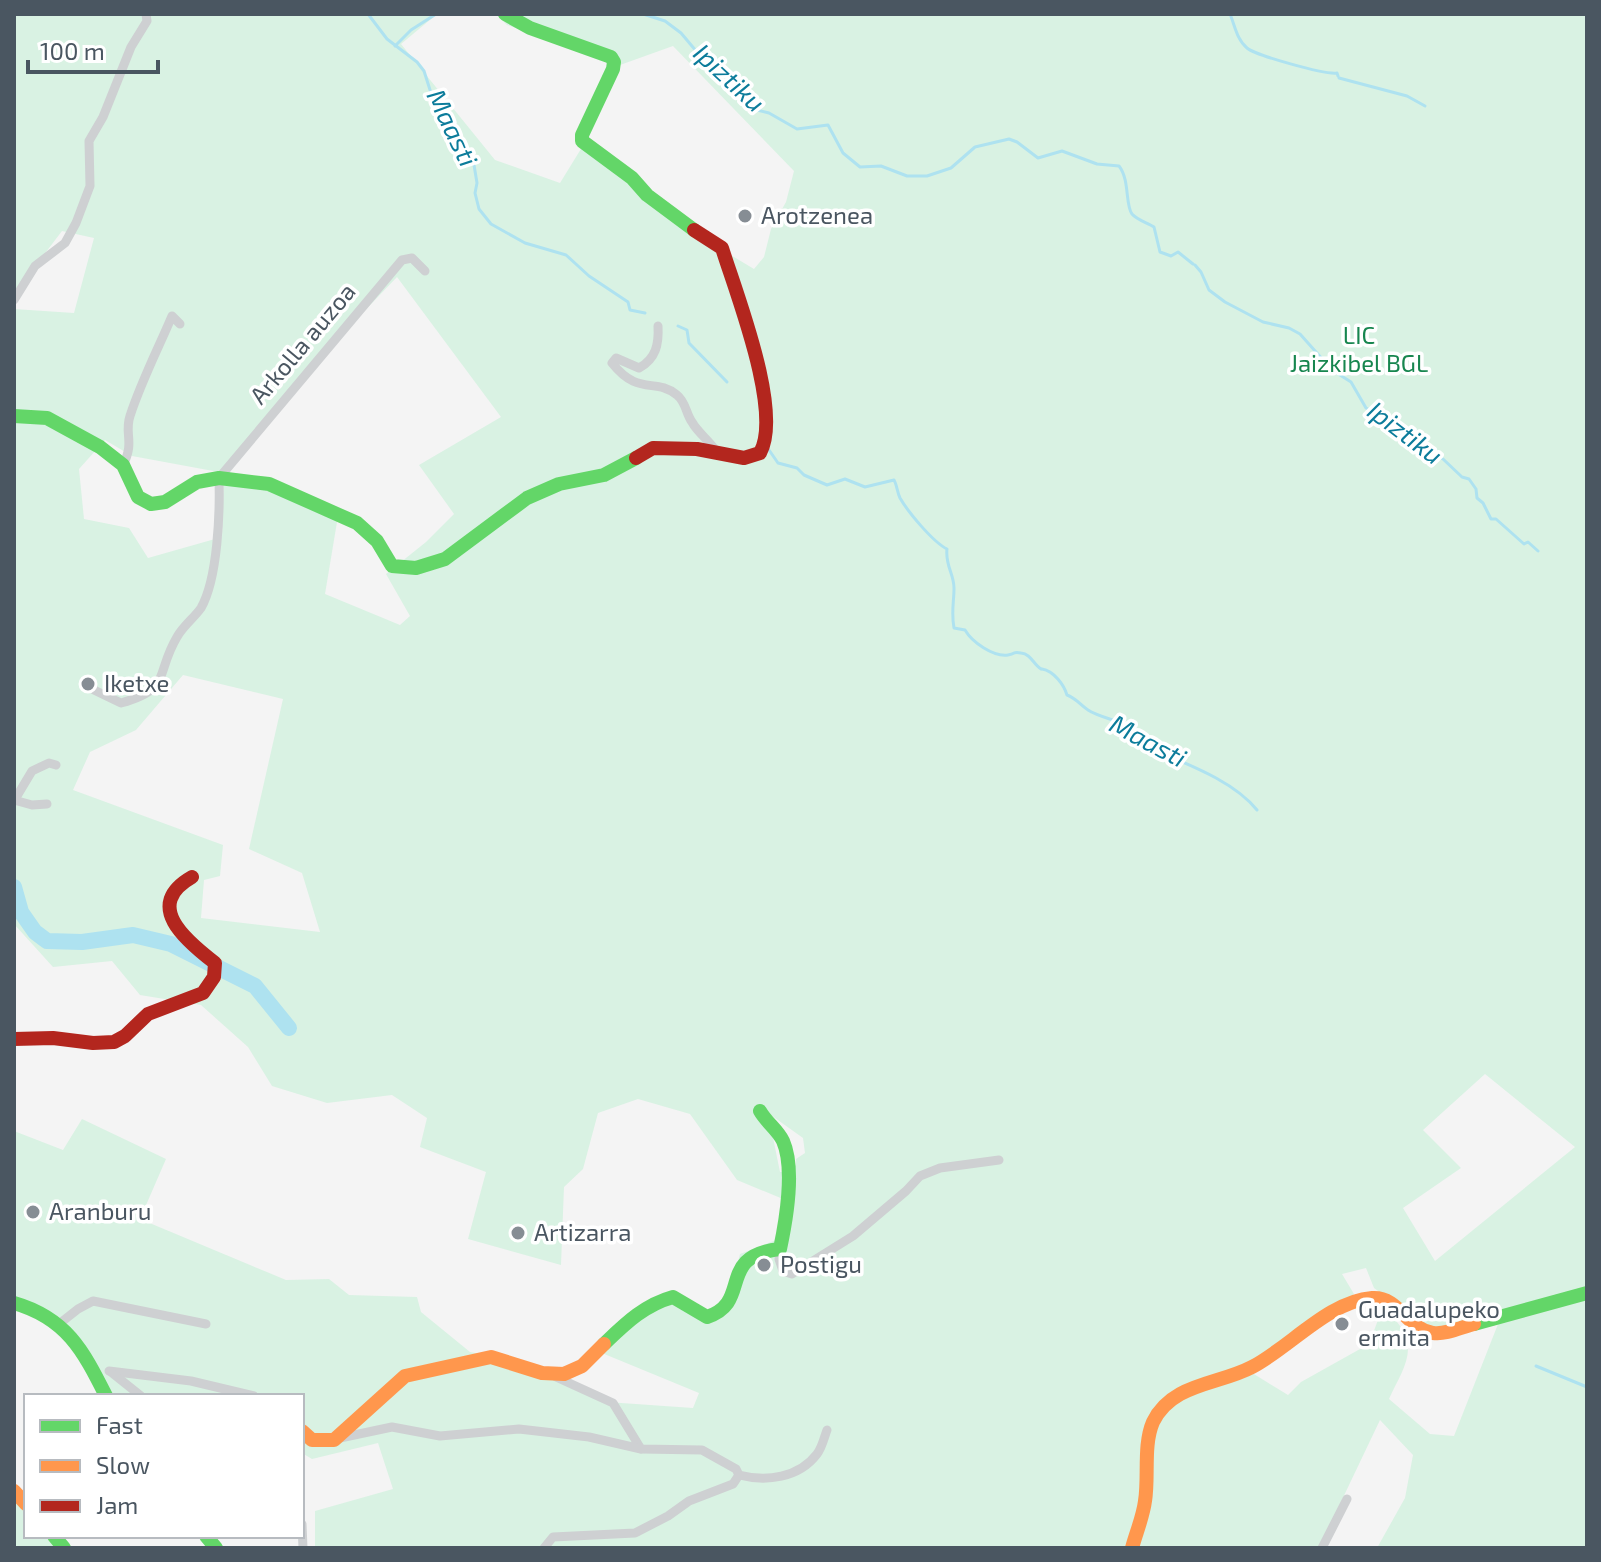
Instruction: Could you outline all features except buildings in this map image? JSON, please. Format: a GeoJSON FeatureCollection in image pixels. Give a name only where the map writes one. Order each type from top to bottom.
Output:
{"type":"FeatureCollection","features":[{"type":"Feature","properties":{"kind":"street"},"geometry":{"type":"LineString","coordinates":[[14,300],[35,266],[65,243],[76,223],[90,186],[89,141],[103,117],[131,47],[147,21],[146,14]]}},
{"type":"Feature","properties":{"kind":"street"},"geometry":{"type":"LineString","coordinates":[[14,416],[47,418],[88,440],[123,465],[138,497],[151,504],[165,502],[197,482],[219,478],[269,484],[357,523],[377,541],[392,566],[416,568],[445,559],[527,498],[559,484],[604,475],[653,448],[716,451],[750,458],[760,453],[766,431],[763,381],[722,248],[677,219],[647,195],[632,178],[582,141],[595,102],[614,62],[611,57],[530,28],[505,14]]}},
{"type":"Feature","properties":{"kind":"street","name":"Arkolla auzoa"},"geometry":{"type":"LineString","coordinates":[[219,478],[402,260],[412,258],[425,271]]}},
{"type":"Feature","properties":{"kind":"street"},"geometry":{"type":"LineString","coordinates":[[123,465],[131,450],[128,420],[172,316],[180,324]]}},
{"type":"Feature","properties":{"kind":"street"},"geometry":{"type":"LineString","coordinates":[[658,326],[659,345],[648,363],[639,368],[616,358],[612,363],[622,375],[637,385],[668,390],[679,396],[692,423],[709,439],[716,451]]}},
{"type":"Feature","properties":{"kind":"street"},"geometry":{"type":"LineString","coordinates":[[94,690],[121,703],[144,697],[161,680],[177,636],[201,607],[205,594],[217,543],[219,478]]}},
{"type":"Feature","properties":{"kind":"street"},"geometry":{"type":"LineString","coordinates":[[47,804],[32,805],[14,800],[32,771],[49,763],[56,765]]}},
{"type":"Feature","properties":{"kind":"street"},"geometry":{"type":"LineString","coordinates":[[14,1039],[114,1042],[126,1035],[150,1011],[201,996],[214,980],[215,963],[197,951],[177,925],[169,913],[166,899],[171,888],[192,877]]}},
{"type":"Feature","properties":{"kind":"street"},"geometry":{"type":"LineString","coordinates":[[760,1111],[767,1124],[783,1140],[788,1178],[787,1219],[779,1259],[783,1271],[792,1274],[853,1236],[920,1176],[940,1168],[999,1160]]}},
{"type":"Feature","properties":{"kind":"street"},"geometry":{"type":"LineString","coordinates":[[334,1440],[405,1376],[491,1357],[518,1367],[564,1374],[582,1366],[633,1316],[659,1301],[673,1297],[707,1317],[724,1311],[732,1298],[737,1273],[745,1260],[758,1251],[780,1249]]}},
{"type":"Feature","properties":{"kind":"street"},"geometry":{"type":"LineString","coordinates":[[1132,1548],[1145,1502],[1153,1421],[1182,1392],[1261,1362],[1349,1303],[1368,1297],[1381,1298],[1421,1330],[1436,1335],[1587,1293]]}},
{"type":"Feature","properties":{"kind":"street"},"geometry":{"type":"LineString","coordinates":[[59,1324],[93,1301],[206,1324]]}},
{"type":"Feature","properties":{"kind":"street"},"geometry":{"type":"LineString","coordinates":[[14,1303],[37,1308],[59,1324],[92,1367],[105,1394]]}},
{"type":"Feature","properties":{"kind":"street"},"geometry":{"type":"LineString","coordinates":[[92,1367],[191,1381],[246,1394]]}},
{"type":"Feature","properties":{"kind":"street"},"geometry":{"type":"LineString","coordinates":[[109,1371],[138,1394]]}},
{"type":"Feature","properties":{"kind":"street"},"geometry":{"type":"LineString","coordinates":[[550,1373],[613,1403],[641,1449]]}},
{"type":"Feature","properties":{"kind":"street"},"geometry":{"type":"LineString","coordinates":[[304,1433],[312,1440],[334,1440],[392,1427],[440,1436],[519,1429],[589,1437],[641,1449],[702,1450],[736,1469],[739,1475],[757,1480],[793,1473],[807,1464],[819,1453],[827,1430]]}},
{"type":"Feature","properties":{"kind":"street"},"geometry":{"type":"LineString","coordinates":[[544,1548],[553,1537],[635,1533],[689,1501],[733,1484],[739,1475]]}},
{"type":"Feature","properties":{"kind":"street"},"geometry":{"type":"LineString","coordinates":[[1322,1548],[1347,1499]]}},
{"type":"Feature","properties":{"kind":"green space","name":"LIC Jaizkibel BGL"},"geometry":{"type":"Polygon","coordinates":[[[14,14],[437,14],[401,44],[495,160],[560,183],[584,144],[627,179],[659,212],[754,269],[764,257],[771,229],[786,202],[794,171],[673,46],[620,65],[507,25],[496,14],[1587,14],[1587,1548],[1377,1548],[1405,1498],[1413,1455],[1380,1420],[1319,1548],[315,1548],[315,1511],[393,1489],[378,1443],[312,1459],[304,1454],[304,1394],[106,1394],[53,1315],[14,1306],[14,1131],[63,1150],[82,1119],[166,1159],[140,1219],[286,1280],[329,1279],[349,1295],[417,1297],[421,1312],[470,1352],[517,1361],[607,1402],[693,1408],[699,1393],[597,1351],[662,1299],[712,1318],[729,1297],[740,1254],[776,1240],[783,1199],[737,1180],[690,1114],[638,1099],[598,1113],[583,1169],[564,1187],[561,1265],[468,1239],[486,1172],[420,1147],[427,1118],[392,1095],[327,1103],[272,1086],[248,1047],[201,1005],[140,995],[112,961],[53,967],[14,924],[14,309],[74,313],[94,238],[62,231],[14,294],[14,14]],[[397,277],[326,351],[224,472],[338,516],[325,594],[400,625],[410,616],[386,574],[426,542],[454,514],[419,465],[501,417],[397,277]],[[105,440],[79,469],[84,519],[129,528],[148,558],[222,537],[224,473],[132,456],[105,440]],[[183,675],[136,730],[90,752],[73,790],[223,845],[220,876],[204,880],[201,918],[320,932],[302,873],[249,849],[283,699],[183,675]],[[1485,1074],[1423,1130],[1461,1168],[1403,1208],[1435,1261],[1575,1147],[1485,1074]],[[768,1113],[780,1172],[789,1172],[796,1165],[796,1159],[805,1153],[803,1138],[768,1113]],[[1366,1268],[1342,1274],[1354,1294],[1249,1371],[1288,1395],[1301,1382],[1369,1344],[1381,1312],[1385,1313],[1401,1327],[1408,1345],[1406,1363],[1389,1399],[1430,1434],[1454,1436],[1500,1319],[1429,1328],[1374,1288],[1366,1268]]]}},
{"type":"Feature","properties":{"kind":"green space"},"geometry":{"type":"Polygon","coordinates":[[[14,1487],[24,1498],[24,1538],[62,1538],[71,1548],[14,1548],[14,1487]]]}},
{"type":"Feature","properties":{"kind":"waterway","name":"Maasti"},"geometry":{"type":"LineString","coordinates":[[368,14],[387,39],[424,71],[447,124],[474,165],[479,209],[491,224],[525,243],[566,255],[589,276],[628,302],[630,310],[645,313]]}},
{"type":"Feature","properties":{"kind":"waterway","name":"Ipiztiku"},"geometry":{"type":"LineString","coordinates":[[395,46],[411,30],[436,14]]}},
{"type":"Feature","properties":{"kind":"waterway","name":"Ipiztiku"},"geometry":{"type":"LineString","coordinates":[[643,14],[665,21],[681,33],[702,58],[726,74],[757,110],[769,113],[797,129],[828,125],[843,153],[860,167],[881,166],[907,176],[927,176],[951,168],[975,147],[1009,139],[1038,158],[1062,151],[1097,164],[1119,166],[1125,178],[1130,210],[1137,218],[1154,227],[1160,252],[1171,256],[1178,252],[1193,264]]}},
{"type":"Feature","properties":{"kind":"waterway"},"geometry":{"type":"LineString","coordinates":[[1230,14],[1247,48],[1290,64],[1337,73],[1338,76]]}},
{"type":"Feature","properties":{"kind":"waterway"},"geometry":{"type":"LineString","coordinates":[[1339,78],[1407,96],[1425,106]]}},
{"type":"Feature","properties":{"kind":"waterway","name":"Ipiztiku"},"geometry":{"type":"LineString","coordinates":[[1195,265],[1209,290],[1225,302],[1263,322],[1300,334],[1332,370],[1351,382],[1366,408],[1406,430],[1425,451],[1443,459],[1462,477],[1469,479],[1491,519],[1496,519],[1524,544],[1528,542],[1538,551]]}},
{"type":"Feature","properties":{"kind":"waterway","name":"Maasti"},"geometry":{"type":"LineString","coordinates":[[678,326],[687,330],[689,343],[727,382]]}},
{"type":"Feature","properties":{"kind":"waterway","name":"Maasti"},"geometry":{"type":"LineString","coordinates":[[769,450],[778,463],[797,468],[804,475],[827,485],[845,479],[865,487],[894,480],[900,498],[909,511],[947,549],[954,583],[954,628],[965,630],[978,644],[996,654],[1024,654],[1041,669]]}},
{"type":"Feature","properties":{"kind":"waterway","name":"Maasti"},"geometry":{"type":"LineString","coordinates":[[1042,669],[1054,675],[1067,695],[1088,710],[1136,729],[1150,741],[1152,749],[1222,781],[1257,810]]}},
{"type":"Feature","properties":{"kind":"waterway"},"geometry":{"type":"LineString","coordinates":[[14,887],[21,912],[35,932],[47,941],[82,942],[133,935],[171,944],[255,986],[289,1028]]}},
{"type":"Feature","properties":{"kind":"waterway"},"geometry":{"type":"LineString","coordinates":[[1536,1366],[1587,1387]]}},
{"type":"Feature","properties":{"kind":"traffic: fast"},"geometry":{"type":"LineString","coordinates":[[505,14],[530,28],[611,57],[613,69],[582,141],[694,230]]}},
{"type":"Feature","properties":{"kind":"traffic: fast"},"geometry":{"type":"LineString","coordinates":[[14,416],[47,418],[100,447],[123,465],[138,497],[151,504],[165,502],[197,482],[219,478],[269,484],[357,523],[377,541],[392,566],[416,568],[445,559],[527,498],[559,484],[604,475],[636,458]]}},
{"type":"Feature","properties":{"kind":"traffic: fast"},"geometry":{"type":"LineString","coordinates":[[604,1344],[644,1310],[673,1297],[707,1317],[721,1310],[729,1301],[740,1270],[748,1260],[760,1253],[780,1249],[788,1195],[787,1152],[781,1137],[760,1111]]}},
{"type":"Feature","properties":{"kind":"traffic: fast"},"geometry":{"type":"LineString","coordinates":[[1474,1324],[1587,1293]]}},
{"type":"Feature","properties":{"kind":"traffic: fast"},"geometry":{"type":"LineString","coordinates":[[14,1303],[47,1317],[71,1338],[105,1394]]}},
{"type":"Feature","properties":{"kind":"traffic: fast"},"geometry":{"type":"LineString","coordinates":[[56,1538],[64,1548]]}},
{"type":"Feature","properties":{"kind":"traffic: fast"},"geometry":{"type":"LineString","coordinates":[[208,1538],[216,1548]]}},
{"type":"Feature","properties":{"kind":"traffic: slow"},"geometry":{"type":"LineString","coordinates":[[1132,1548],[1145,1501],[1150,1431],[1161,1409],[1172,1399],[1252,1367],[1325,1316],[1356,1301],[1372,1298],[1389,1302],[1424,1331],[1433,1333],[1449,1332],[1474,1324]]}},
{"type":"Feature","properties":{"kind":"traffic: slow"},"geometry":{"type":"LineString","coordinates":[[304,1433],[312,1440],[334,1440],[405,1376],[491,1357],[542,1373],[564,1374],[582,1366],[604,1344]]}},
{"type":"Feature","properties":{"kind":"traffic: slow"},"geometry":{"type":"LineString","coordinates":[[14,1491],[24,1502]]}},
{"type":"Feature","properties":{"kind":"traffic: jam"},"geometry":{"type":"LineString","coordinates":[[636,458],[653,448],[697,449],[744,458],[760,453],[766,434],[766,410],[755,352],[722,248],[694,230]]}},
{"type":"Feature","properties":{"kind":"traffic: jam"},"geometry":{"type":"LineString","coordinates":[[14,1039],[114,1042],[148,1014],[203,993],[214,977],[215,963],[182,933],[170,910],[171,899],[178,888],[192,877]]}},
{"type":"Feature","properties":{"kind":"place","name":"Arotzenea"},"geometry":{"type":"Point","coordinates":[745,216]}},
{"type":"Feature","properties":{"kind":"place","name":"Iketxe"},"geometry":{"type":"Point","coordinates":[88,684]}},
{"type":"Feature","properties":{"kind":"place","name":"Aranburu"},"geometry":{"type":"Point","coordinates":[33,1212]}},
{"type":"Feature","properties":{"kind":"place","name":"Artizarra"},"geometry":{"type":"Point","coordinates":[518,1233]}},
{"type":"Feature","properties":{"kind":"place","name":"Postigu"},"geometry":{"type":"Point","coordinates":[764,1265]}},
{"type":"Feature","properties":{"kind":"place","name":"Guadalupeko ermita"},"geometry":{"type":"Point","coordinates":[1342,1324]}}]}
